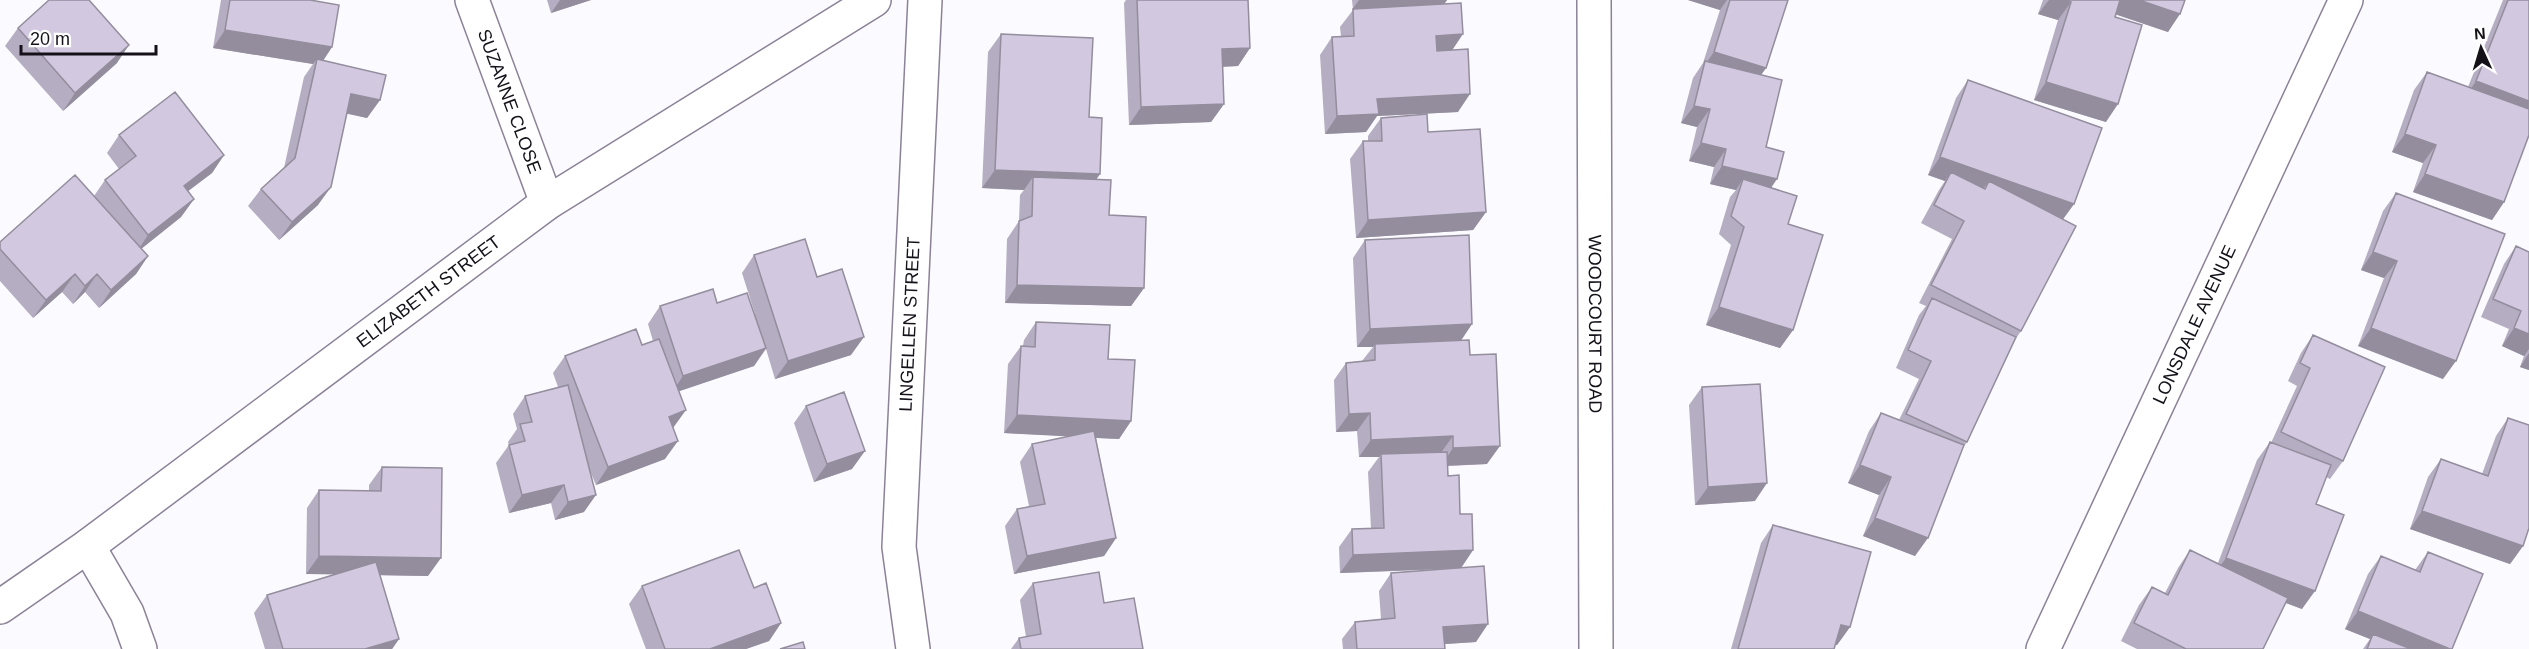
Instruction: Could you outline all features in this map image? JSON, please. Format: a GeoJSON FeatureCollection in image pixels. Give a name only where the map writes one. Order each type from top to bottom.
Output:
{"type":"FeatureCollection","features":[{"type":"Feature","properties":{"kind":"street","name":"SUZANNE CLOSE"},"geometry":{"type":"LineString","coordinates":[[472,0],[547,203]]}},
{"type":"Feature","properties":{"kind":"street","name":"ELIZABETH STREET"},"geometry":{"type":"LineString","coordinates":[[0,607],[88,546],[547,203],[874,0]]}},
{"type":"Feature","properties":{"kind":"street","name":"LINGELLEN STREET"},"geometry":{"type":"LineString","coordinates":[[913,649],[899,547],[925,0]]}},
{"type":"Feature","properties":{"kind":"street","name":"WOODCOURT ROAD"},"geometry":{"type":"LineString","coordinates":[[1594,0],[1596,649]]}},
{"type":"Feature","properties":{"kind":"street","name":"LONSDALE AVENUE"},"geometry":{"type":"LineString","coordinates":[[2043,649],[2346,0]]}},
{"type":"Feature","properties":{"kind":"street"},"geometry":{"type":"LineString","coordinates":[[88,546],[128,613],[140,649]]}},
{"type":"Feature","properties":{"kind":"building"},"geometry":{"type":"Polygon","coordinates":[[[49,0],[89,0],[129,45],[75,93],[18,28],[49,0]]]}},
{"type":"Feature","properties":{"kind":"building"},"geometry":{"type":"Polygon","coordinates":[[[230,0],[310,0],[339,5],[332,47],[225,30],[230,0]]]}},
{"type":"Feature","properties":{"kind":"building"},"geometry":{"type":"Polygon","coordinates":[[[1137,0],[1248,0],[1250,48],[1222,49],[1224,104],[1141,107],[1137,0]]]}},
{"type":"Feature","properties":{"kind":"building"},"geometry":{"type":"Polygon","coordinates":[[[1730,0],[1788,0],[1766,68],[1714,52],[1730,0]]]}},
{"type":"Feature","properties":{"kind":"building"},"geometry":{"type":"Polygon","coordinates":[[[2064,0],[2120,0],[2115,17],[2142,25],[2118,104],[2046,82],[2071,2],[2064,0]]]}},
{"type":"Feature","properties":{"kind":"building"},"geometry":{"type":"Polygon","coordinates":[[[2139,0],[2185,0],[2180,14],[2139,0]]]}},
{"type":"Feature","properties":{"kind":"building"},"geometry":{"type":"Polygon","coordinates":[[[2508,0],[2529,0],[2529,101],[2476,81],[2508,0]]]}},
{"type":"Feature","properties":{"kind":"building"},"geometry":{"type":"Polygon","coordinates":[[[1461,3],[1463,34],[1436,36],[1437,51],[1468,49],[1470,94],[1377,99],[1379,114],[1337,116],[1332,37],[1354,36],[1353,9],[1461,3]]]}},
{"type":"Feature","properties":{"kind":"building"},"geometry":{"type":"Polygon","coordinates":[[[1001,34],[1093,38],[1089,117],[1102,118],[1100,174],[995,170],[1001,34]]]}},
{"type":"Feature","properties":{"kind":"building"},"geometry":{"type":"Polygon","coordinates":[[[317,59],[386,75],[380,100],[351,94],[331,187],[292,222],[261,189],[295,158],[317,59]]]}},
{"type":"Feature","properties":{"kind":"building"},"geometry":{"type":"Polygon","coordinates":[[[1705,61],[1782,80],[1766,147],[1784,152],[1777,179],[1722,166],[1726,149],[1701,143],[1710,109],[1694,106],[1705,61]]]}},
{"type":"Feature","properties":{"kind":"building"},"geometry":{"type":"Polygon","coordinates":[[[2427,72],[2529,109],[2529,135],[2504,202],[2425,174],[2436,145],[2405,134],[2427,72]]]}},
{"type":"Feature","properties":{"kind":"building"},"geometry":{"type":"Polygon","coordinates":[[[1968,80],[2102,128],[2074,204],[1940,157],[1968,80]]]}},
{"type":"Feature","properties":{"kind":"building"},"geometry":{"type":"Polygon","coordinates":[[[175,92],[224,155],[184,186],[194,199],[148,235],[105,180],[136,156],[119,135],[175,92]]]}},
{"type":"Feature","properties":{"kind":"building"},"geometry":{"type":"Polygon","coordinates":[[[1427,114],[1428,132],[1480,129],[1486,212],[1368,220],[1363,141],[1382,141],[1381,118],[1427,114]]]}},
{"type":"Feature","properties":{"kind":"building"},"geometry":{"type":"Polygon","coordinates":[[[1951,172],[1985,189],[1989,181],[2076,226],[2021,331],[1931,285],[1964,221],[1934,205],[1951,172]]]}},
{"type":"Feature","properties":{"kind":"building"},"geometry":{"type":"Polygon","coordinates":[[[75,175],[148,256],[111,290],[97,274],[85,286],[75,274],[46,300],[0,249],[0,242],[75,175]]]}},
{"type":"Feature","properties":{"kind":"building"},"geometry":{"type":"Polygon","coordinates":[[[1033,177],[1111,180],[1109,215],[1146,217],[1144,288],[1017,285],[1019,221],[1032,216],[1033,177]]]}},
{"type":"Feature","properties":{"kind":"building"},"geometry":{"type":"Polygon","coordinates":[[[1743,179],[1797,196],[1788,224],[1823,235],[1793,330],[1719,307],[1744,227],[1731,216],[1743,179]]]}},
{"type":"Feature","properties":{"kind":"building"},"geometry":{"type":"Polygon","coordinates":[[[2396,193],[2505,234],[2456,361],[2371,328],[2397,261],[2373,252],[2396,193]]]}},
{"type":"Feature","properties":{"kind":"building"},"geometry":{"type":"Polygon","coordinates":[[[1469,235],[1472,324],[1370,329],[1365,240],[1469,235]]]}},
{"type":"Feature","properties":{"kind":"building"},"geometry":{"type":"Polygon","coordinates":[[[805,239],[817,277],[842,269],[864,337],[788,361],[754,255],[805,239]]]}},
{"type":"Feature","properties":{"kind":"building"},"geometry":{"type":"Polygon","coordinates":[[[2516,246],[2529,252],[2529,334],[2514,328],[2521,311],[2493,299],[2516,246]]]}},
{"type":"Feature","properties":{"kind":"building"},"geometry":{"type":"Polygon","coordinates":[[[713,289],[717,303],[747,293],[766,348],[683,376],[660,306],[713,289]]]}},
{"type":"Feature","properties":{"kind":"building"},"geometry":{"type":"Polygon","coordinates":[[[1932,298],[2016,337],[1967,442],[1906,414],[1931,361],[1908,350],[1932,298]]]}},
{"type":"Feature","properties":{"kind":"building"},"geometry":{"type":"Polygon","coordinates":[[[1036,322],[1110,325],[1108,359],[1135,360],[1131,421],[1017,415],[1021,346],[1035,347],[1036,322]]]}},
{"type":"Feature","properties":{"kind":"building"},"geometry":{"type":"Polygon","coordinates":[[[636,329],[642,345],[659,339],[686,410],[669,417],[678,441],[608,467],[565,356],[636,329]]]}},
{"type":"Feature","properties":{"kind":"building"},"geometry":{"type":"Polygon","coordinates":[[[2313,335],[2385,367],[2343,461],[2281,432],[2310,368],[2300,363],[2313,335]]]}},
{"type":"Feature","properties":{"kind":"building"},"geometry":{"type":"Polygon","coordinates":[[[1469,340],[1470,355],[1496,354],[1500,446],[1453,448],[1453,436],[1371,440],[1370,413],[1349,414],[1346,363],[1375,360],[1375,344],[1469,340]]]}},
{"type":"Feature","properties":{"kind":"building"},"geometry":{"type":"Polygon","coordinates":[[[1760,384],[1767,483],[1708,487],[1702,387],[1760,384]]]}},
{"type":"Feature","properties":{"kind":"building"},"geometry":{"type":"Polygon","coordinates":[[[568,385],[596,495],[568,502],[564,485],[522,495],[509,445],[525,441],[520,424],[532,422],[525,396],[568,385]]]}},
{"type":"Feature","properties":{"kind":"building"},"geometry":{"type":"Polygon","coordinates":[[[844,392],[865,451],[827,464],[806,406],[844,392]]]}},
{"type":"Feature","properties":{"kind":"building"},"geometry":{"type":"Polygon","coordinates":[[[1881,413],[1964,445],[1928,538],[1875,518],[1891,477],[1860,465],[1881,413]]]}},
{"type":"Feature","properties":{"kind":"building"},"geometry":{"type":"Polygon","coordinates":[[[2508,418],[2529,425],[2529,528],[2523,546],[2422,511],[2441,459],[2488,476],[2508,418]]]}},
{"type":"Feature","properties":{"kind":"building"},"geometry":{"type":"Polygon","coordinates":[[[1094,431],[1116,538],[1027,556],[1017,509],[1045,504],[1032,444],[1094,431]]]}},
{"type":"Feature","properties":{"kind":"building"},"geometry":{"type":"Polygon","coordinates":[[[2270,442],[2331,465],[2316,504],[2344,515],[2315,591],[2226,558],[2270,442]]]}},
{"type":"Feature","properties":{"kind":"building"},"geometry":{"type":"Polygon","coordinates":[[[1447,452],[1448,476],[1459,475],[1460,514],[1472,514],[1473,550],[1353,555],[1352,529],[1384,528],[1381,454],[1447,452]]]}},
{"type":"Feature","properties":{"kind":"building"},"geometry":{"type":"Polygon","coordinates":[[[382,467],[442,468],[441,558],[319,556],[319,490],[381,491],[382,467]]]}},
{"type":"Feature","properties":{"kind":"building"},"geometry":{"type":"Polygon","coordinates":[[[1773,525],[1871,552],[1850,627],[1841,625],[1834,649],[1738,649],[1773,525]]]}},
{"type":"Feature","properties":{"kind":"building"},"geometry":{"type":"Polygon","coordinates":[[[739,550],[754,588],[766,583],[781,623],[710,649],[665,649],[642,586],[739,550]]]}},
{"type":"Feature","properties":{"kind":"building"},"geometry":{"type":"Polygon","coordinates":[[[2190,550],[2288,598],[2263,649],[2186,649],[2134,623],[2152,587],[2168,595],[2190,550]]]}},
{"type":"Feature","properties":{"kind":"building"},"geometry":{"type":"Polygon","coordinates":[[[2428,552],[2483,574],[2452,649],[2358,611],[2381,556],[2420,572],[2428,552]]]}},
{"type":"Feature","properties":{"kind":"building"},"geometry":{"type":"Polygon","coordinates":[[[376,562],[399,639],[365,649],[283,649],[267,595],[376,562]]]}},
{"type":"Feature","properties":{"kind":"building"},"geometry":{"type":"Polygon","coordinates":[[[1484,566],[1488,624],[1443,627],[1445,649],[1357,649],[1355,622],[1395,618],[1391,573],[1484,566]]]}},
{"type":"Feature","properties":{"kind":"building"},"geometry":{"type":"Polygon","coordinates":[[[1099,572],[1104,603],[1134,598],[1143,649],[1021,649],[1019,638],[1041,634],[1033,583],[1099,572]]]}},
{"type":"Feature","properties":{"kind":"building"},"geometry":{"type":"Polygon","coordinates":[[[2373,634],[2411,649],[2367,649],[2373,634]]]}},
{"type":"Feature","properties":{"kind":"building"},"geometry":{"type":"Polygon","coordinates":[[[803,642],[805,649],[780,649],[803,642]]]}}]}
